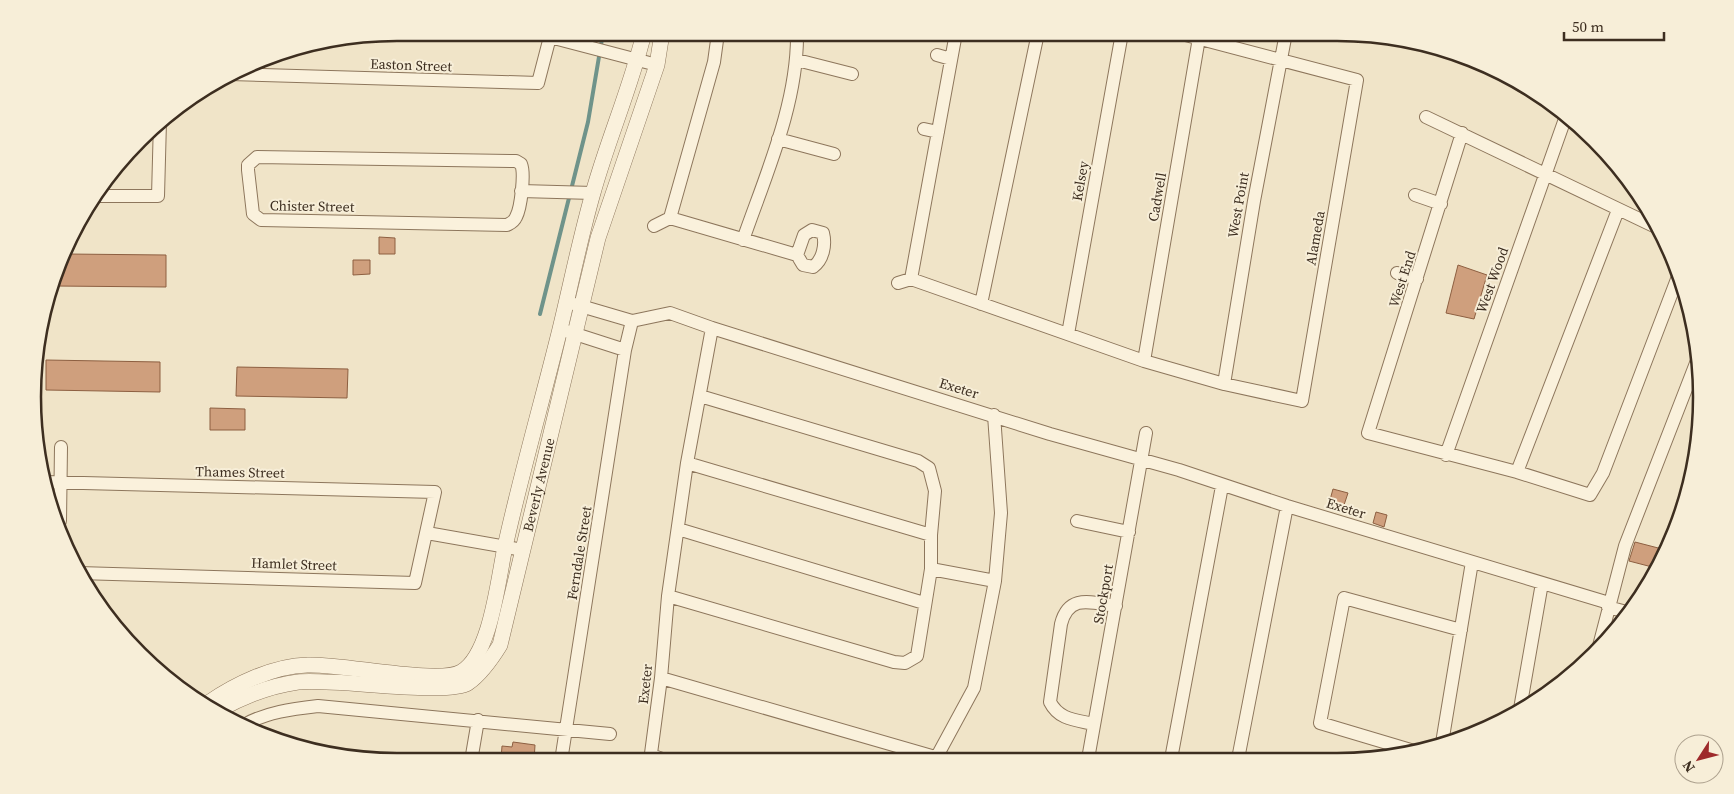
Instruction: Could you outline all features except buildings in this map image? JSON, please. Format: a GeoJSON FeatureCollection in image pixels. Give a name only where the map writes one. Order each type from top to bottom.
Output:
{"type":"FeatureCollection","features":[{"type":"Feature","properties":{"kind":"street","name":"Easton Street"},"geometry":{"type":"LineString","coordinates":[[256,70],[539,86],[549,41]]}},
{"type":"Feature","properties":{"kind":"street"},"geometry":{"type":"LineString","coordinates":[[570,41],[657,65]]}},
{"type":"Feature","properties":{"kind":"street","name":"Beverly Avenue"},"geometry":{"type":"LineString","coordinates":[[224,707],[245,695],[299,682],[340,681],[439,689],[468,683],[488,664],[500,645],[523,550],[567,331],[566,302],[586,193],[638,60],[642,41]]}},
{"type":"Feature","properties":{"kind":"street","name":"Beverly Avenue"},"geometry":{"type":"LineString","coordinates":[[212,701],[238,685],[286,667],[308,664],[436,676],[461,672],[482,646],[489,627],[505,548],[567,331],[582,307],[598,238],[657,65],[661,41]]}},
{"type":"Feature","properties":{"kind":"street"},"geometry":{"type":"LineString","coordinates":[[670,218],[714,62],[717,41]]}},
{"type":"Feature","properties":{"kind":"street"},"geometry":{"type":"LineString","coordinates":[[743,240],[778,139],[797,60],[797,41]]}},
{"type":"Feature","properties":{"kind":"street"},"geometry":{"type":"LineString","coordinates":[[911,279],[916,205],[938,132],[954,41]]}},
{"type":"Feature","properties":{"kind":"street"},"geometry":{"type":"LineString","coordinates":[[981,304],[1036,41]]}},
{"type":"Feature","properties":{"kind":"street","name":"Kelsey"},"geometry":{"type":"LineString","coordinates":[[1068,334],[1120,41]]}},
{"type":"Feature","properties":{"kind":"street","name":"Cadwell"},"geometry":{"type":"LineString","coordinates":[[1144,361],[1198,41]]}},
{"type":"Feature","properties":{"kind":"street"},"geometry":{"type":"LineString","coordinates":[[1210,41],[1280,61]]}},
{"type":"Feature","properties":{"kind":"street","name":"West Point"},"geometry":{"type":"LineString","coordinates":[[1224,384],[1254,201],[1284,41]]}},
{"type":"Feature","properties":{"kind":"street"},"geometry":{"type":"LineString","coordinates":[[937,56],[951,59]]}},
{"type":"Feature","properties":{"kind":"street"},"geometry":{"type":"LineString","coordinates":[[797,60],[852,74]]}},
{"type":"Feature","properties":{"kind":"street","name":"Alameda"},"geometry":{"type":"LineString","coordinates":[[1224,384],[1304,406],[1357,80],[1280,61]]}},
{"type":"Feature","properties":{"kind":"street"},"geometry":{"type":"LineString","coordinates":[[1426,117],[1647,223]]}},
{"type":"Feature","properties":{"kind":"street","name":"West Wood"},"geometry":{"type":"LineString","coordinates":[[1446,455],[1564,123]]}},
{"type":"Feature","properties":{"kind":"street"},"geometry":{"type":"LineString","coordinates":[[924,129],[938,132]]}},
{"type":"Feature","properties":{"kind":"street"},"geometry":{"type":"LineString","coordinates":[[103,196],[158,196],[160,132]]}},
{"type":"Feature","properties":{"kind":"street","name":"West End"},"geometry":{"type":"LineString","coordinates":[[1446,455],[1368,433],[1462,133]]}},
{"type":"Feature","properties":{"kind":"street"},"geometry":{"type":"LineString","coordinates":[[778,139],[834,154]]}},
{"type":"Feature","properties":{"kind":"street","name":"Chister Street"},"geometry":{"type":"LineString","coordinates":[[257,157],[516,161],[522,167],[521,191],[517,215],[513,222],[507,225],[268,221],[257,219],[253,214],[248,165],[257,157]]}},
{"type":"Feature","properties":{"kind":"street"},"geometry":{"type":"LineString","coordinates":[[521,191],[586,193]]}},
{"type":"Feature","properties":{"kind":"street"},"geometry":{"type":"LineString","coordinates":[[1415,195],[1441,204]]}},
{"type":"Feature","properties":{"kind":"street"},"geometry":{"type":"LineString","coordinates":[[1517,472],[1618,210]]}},
{"type":"Feature","properties":{"kind":"street"},"geometry":{"type":"LineString","coordinates":[[654,226],[670,218],[797,255]]}},
{"type":"Feature","properties":{"kind":"street"},"geometry":{"type":"LineString","coordinates":[[1397,273],[1417,279]]}},
{"type":"Feature","properties":{"kind":"street"},"geometry":{"type":"LineString","coordinates":[[898,283],[911,279],[1144,361],[1224,384]]}},
{"type":"Feature","properties":{"kind":"street"},"geometry":{"type":"LineString","coordinates":[[1446,455],[1517,472],[1590,495],[1603,473],[1675,285]]}},
{"type":"Feature","properties":{"kind":"street"},"geometry":{"type":"LineString","coordinates":[[566,302],[632,322],[670,313],[712,328]]}},
{"type":"Feature","properties":{"kind":"street","name":"Ferndale Street"},"geometry":{"type":"LineString","coordinates":[[562,753],[625,350],[632,322]]}},
{"type":"Feature","properties":{"kind":"street","name":"Exeter"},"geometry":{"type":"LineString","coordinates":[[652,753],[661,678],[668,596],[687,463],[712,328],[1050,434],[1143,459],[1222,486],[1542,583],[1622,610]]}},
{"type":"Feature","properties":{"kind":"street"},"geometry":{"type":"LineString","coordinates":[[567,331],[625,350]]}},
{"type":"Feature","properties":{"kind":"street"},"geometry":{"type":"LineString","coordinates":[[1602,634],[1625,546],[1692,374]]}},
{"type":"Feature","properties":{"kind":"street"},"geometry":{"type":"LineString","coordinates":[[668,596],[905,663],[917,656],[931,568],[930,535],[935,491],[929,468],[918,461],[700,396]]}},
{"type":"Feature","properties":{"kind":"street"},"geometry":{"type":"LineString","coordinates":[[941,753],[974,688],[995,581],[1001,513],[994,415]]}},
{"type":"Feature","properties":{"kind":"street","name":"Stockport"},"geometry":{"type":"LineString","coordinates":[[1089,753],[1143,459],[1146,433]]}},
{"type":"Feature","properties":{"kind":"street"},"geometry":{"type":"LineString","coordinates":[[60,511],[61,447]]}},
{"type":"Feature","properties":{"kind":"street"},"geometry":{"type":"LineString","coordinates":[[687,463],[930,535]]}},
{"type":"Feature","properties":{"kind":"street","name":"Thames Street"},"geometry":{"type":"LineString","coordinates":[[52,482],[435,492]]}},
{"type":"Feature","properties":{"kind":"street"},"geometry":{"type":"LineString","coordinates":[[1174,753],[1222,486]]}},
{"type":"Feature","properties":{"kind":"street","name":"Hamlet Street"},"geometry":{"type":"LineString","coordinates":[[88,573],[415,583],[435,492]]}},
{"type":"Feature","properties":{"kind":"street"},"geometry":{"type":"LineString","coordinates":[[1239,753],[1287,506]]}},
{"type":"Feature","properties":{"kind":"street"},"geometry":{"type":"LineString","coordinates":[[1077,521],[1129,532]]}},
{"type":"Feature","properties":{"kind":"street"},"geometry":{"type":"LineString","coordinates":[[678,529],[924,603]]}},
{"type":"Feature","properties":{"kind":"street"},"geometry":{"type":"LineString","coordinates":[[427,533],[523,550]]}},
{"type":"Feature","properties":{"kind":"street"},"geometry":{"type":"LineString","coordinates":[[1443,737],[1472,562]]}},
{"type":"Feature","properties":{"kind":"street"},"geometry":{"type":"LineString","coordinates":[[931,568],[995,581]]}},
{"type":"Feature","properties":{"kind":"street"},"geometry":{"type":"LineString","coordinates":[[1521,701],[1542,583]]}},
{"type":"Feature","properties":{"kind":"street"},"geometry":{"type":"LineString","coordinates":[[1402,747],[1320,723],[1344,598],[1461,630]]}},
{"type":"Feature","properties":{"kind":"street"},"geometry":{"type":"LineString","coordinates":[[1094,724],[1063,717],[1054,710],[1050,702],[1061,624],[1068,607],[1078,601],[1116,606]]}},
{"type":"Feature","properties":{"kind":"street"},"geometry":{"type":"LineString","coordinates":[[661,678],[921,753]]}},
{"type":"Feature","properties":{"kind":"street"},"geometry":{"type":"LineString","coordinates":[[252,722],[258,718],[288,710],[318,706],[567,728],[610,734]]}},
{"type":"Feature","properties":{"kind":"street"},"geometry":{"type":"LineString","coordinates":[[472,753],[478,720]]}},
{"type":"Feature","properties":{"kind":"waterway"},"geometry":{"type":"LineString","coordinates":[[540,314],[588,122],[602,41]]}}]}
